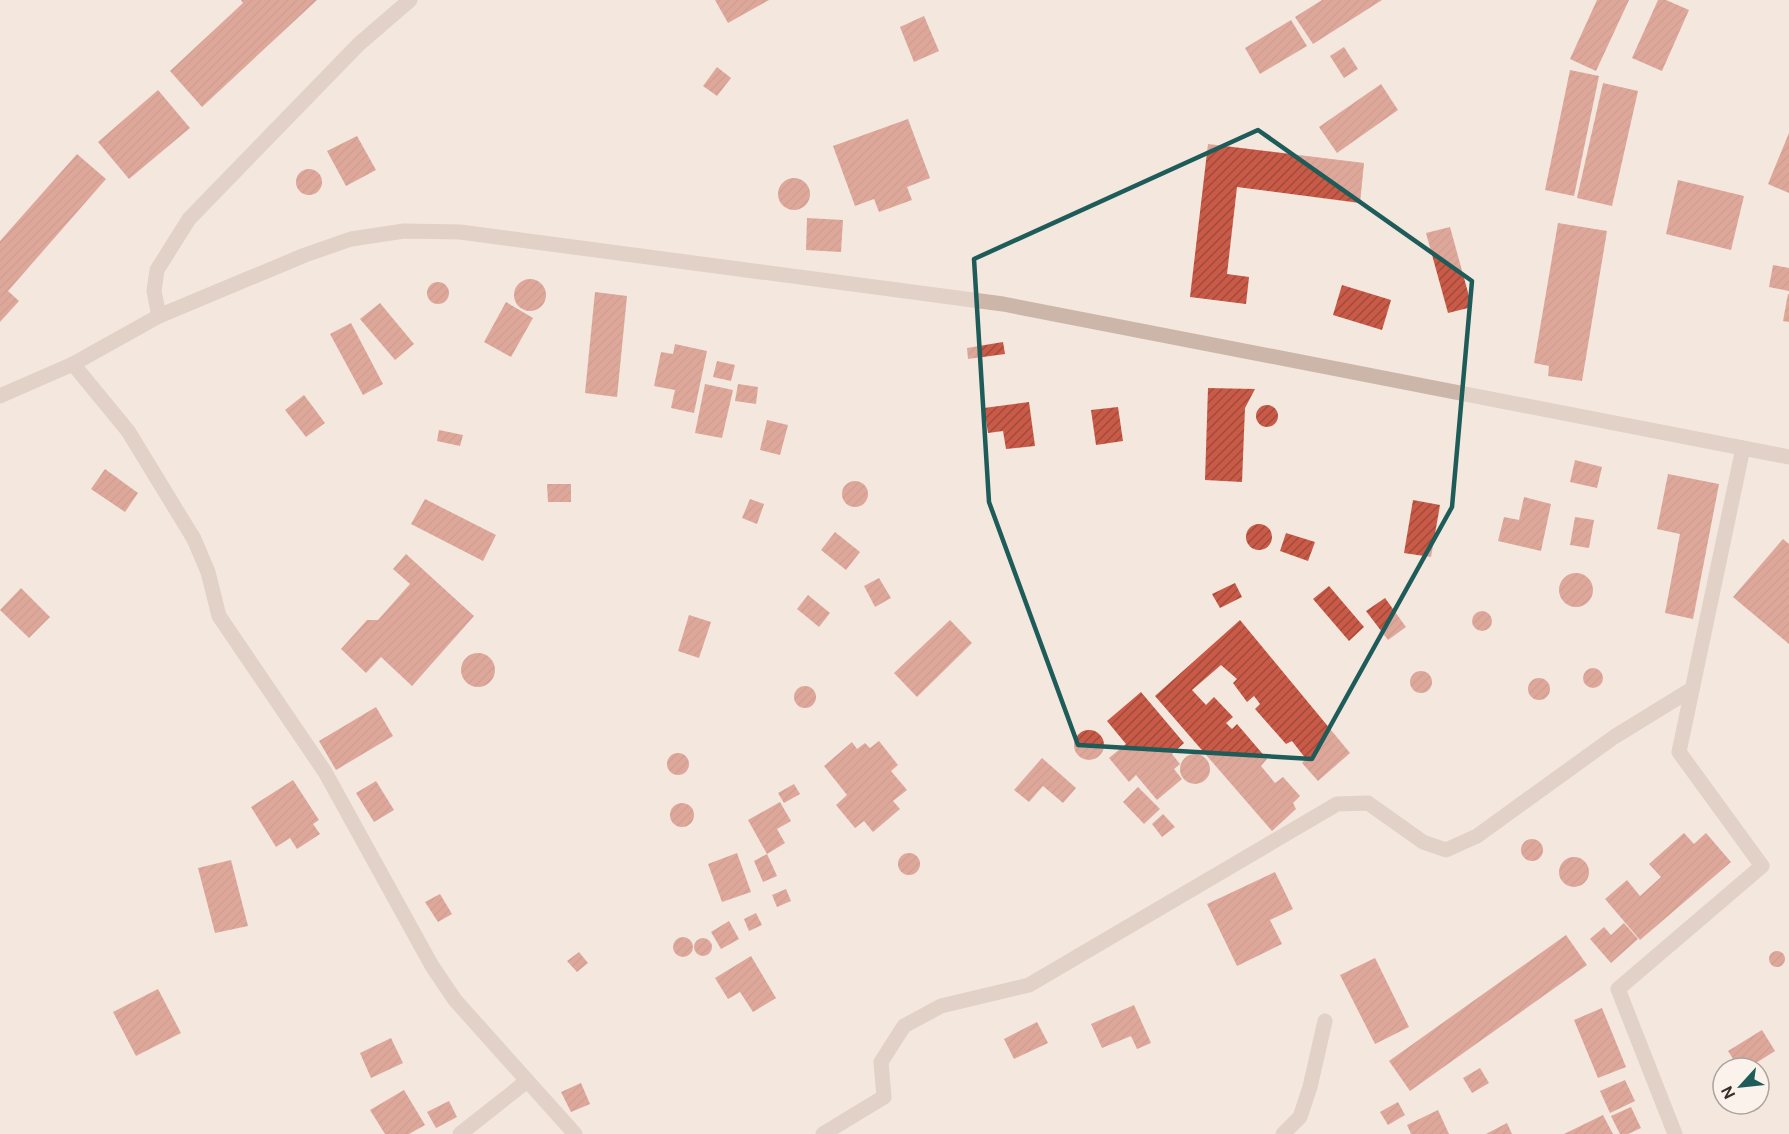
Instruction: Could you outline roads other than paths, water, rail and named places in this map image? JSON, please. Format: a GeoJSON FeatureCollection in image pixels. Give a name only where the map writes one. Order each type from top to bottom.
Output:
{"type":"FeatureCollection","features":[{"type":"Feature","properties":{"kind":"street"},"geometry":{"type":"LineString","coordinates":[[159,316],[154,291],[157,270],[189,219],[358,44],[410,0]]}},
{"type":"Feature","properties":{"kind":"street"},"geometry":{"type":"LineString","coordinates":[[0,396],[73,364],[159,316],[260,272],[351,239],[404,231],[460,232],[1003,304],[1789,457]]}},
{"type":"Feature","properties":{"kind":"street"},"geometry":{"type":"LineString","coordinates":[[73,364],[128,431],[194,539],[208,572],[219,616],[325,772],[432,966],[455,1000],[575,1134]]}},
{"type":"Feature","properties":{"kind":"street"},"geometry":{"type":"LineString","coordinates":[[1675,1134],[1618,989],[1762,867],[1679,752],[1743,448]]}},
{"type":"Feature","properties":{"kind":"street"},"geometry":{"type":"LineString","coordinates":[[823,1134],[884,1097],[881,1062],[904,1026],[941,1006],[1029,985],[1337,804],[1368,803],[1423,842],[1446,850],[1477,836],[1614,737],[1692,689]]}},
{"type":"Feature","properties":{"kind":"street"},"geometry":{"type":"LineString","coordinates":[[1283,1134],[1300,1117],[1310,1087],[1324,1021]]}},
{"type":"Feature","properties":{"kind":"street"},"geometry":{"type":"LineString","coordinates":[[460,1134],[527,1081]]}}]}
